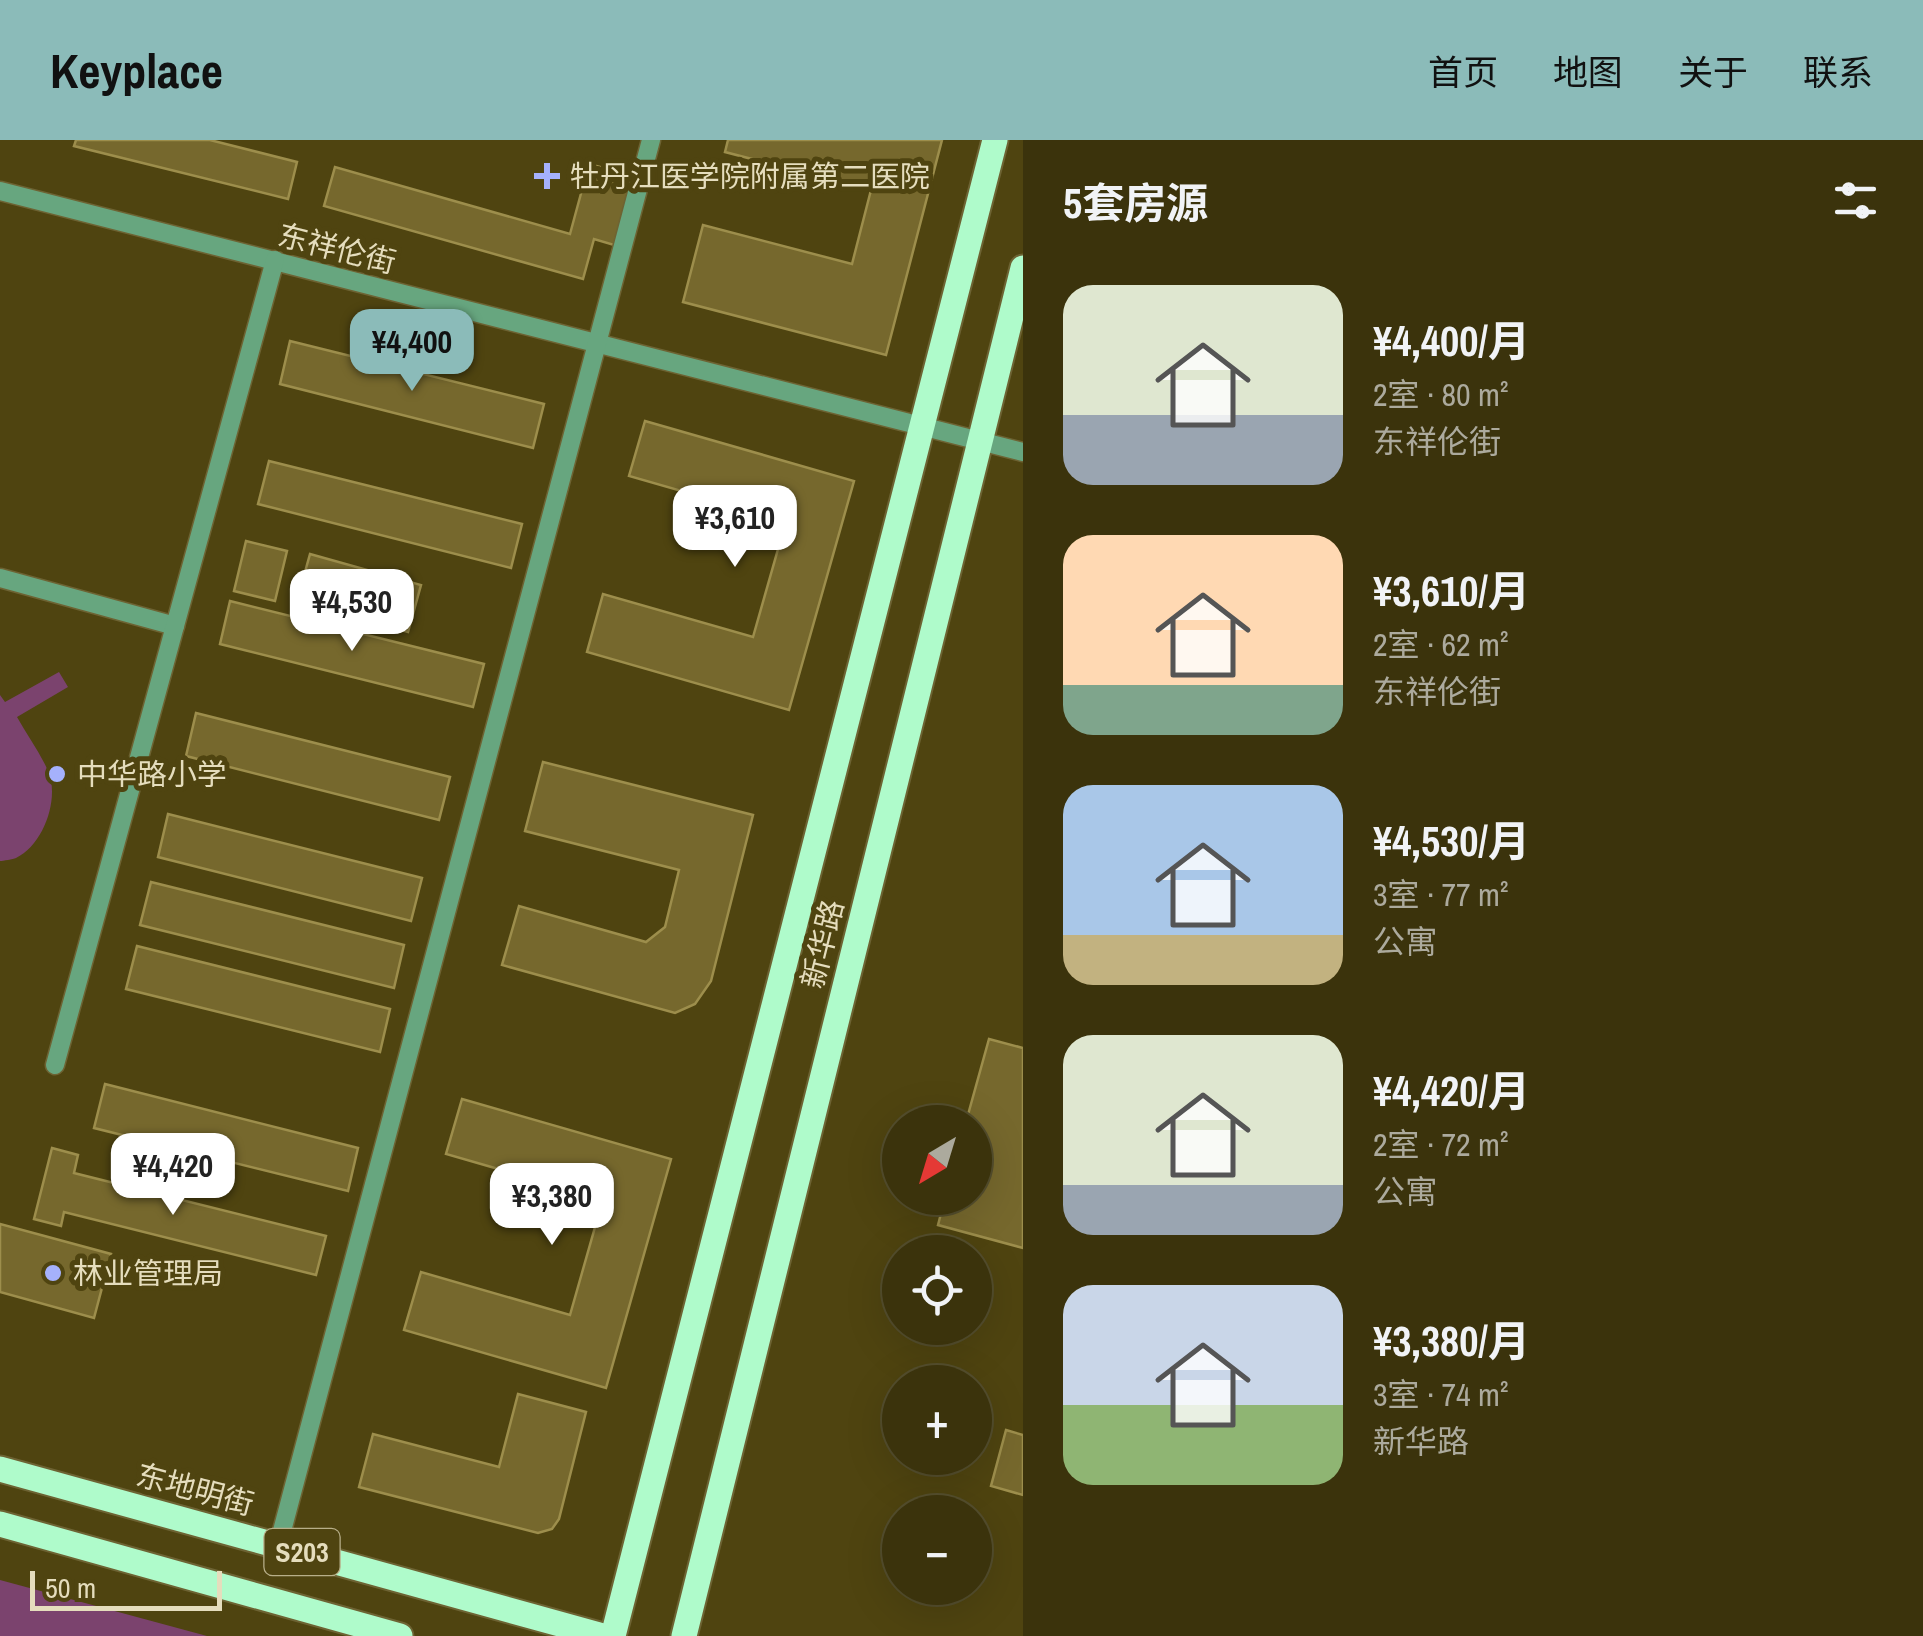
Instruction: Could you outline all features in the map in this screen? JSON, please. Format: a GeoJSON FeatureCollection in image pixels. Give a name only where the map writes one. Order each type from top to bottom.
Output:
{"type":"FeatureCollection","features":[{"type":"Feature","properties":{"kind":"main road"},"geometry":{"type":"LineString","coordinates":[[613,1636],[995,140]]}},
{"type":"Feature","properties":{"kind":"main road","name":"新华路"},"geometry":{"type":"LineString","coordinates":[[684,1636],[1023,268]]}},
{"type":"Feature","properties":{"kind":"main road","name":"东地明街"},"geometry":{"type":"LineString","coordinates":[[0,1469],[603,1636]]}},
{"type":"Feature","properties":{"kind":"main road","name":"S203"},"geometry":{"type":"LineString","coordinates":[[0,1524],[400,1636]]}},
{"type":"Feature","properties":{"kind":"street"},"geometry":{"type":"LineString","coordinates":[[278,1546],[651,140]]}},
{"type":"Feature","properties":{"kind":"street","name":"东祥伦街"},"geometry":{"type":"LineString","coordinates":[[0,191],[1023,452]]}},
{"type":"Feature","properties":{"kind":"street"},"geometry":{"type":"LineString","coordinates":[[55,1065],[275,260]]}},
{"type":"Feature","properties":{"kind":"street"},"geometry":{"type":"LineString","coordinates":[[0,578],[175,626]]}},
{"type":"Feature","properties":{"kind":"shaded area"},"geometry":{"type":"Polygon","coordinates":[[[59,672],[68,687],[17,717],[49,773],[50,809],[41,833],[26,852],[0,861],[0,695],[5,702],[59,672]]]}},
{"type":"Feature","properties":{"kind":"shaded area"},"geometry":{"type":"Polygon","coordinates":[[[0,1580],[207,1636],[0,1636],[0,1580]]]}},
{"type":"Feature","properties":{"kind":"building"},"geometry":{"type":"Polygon","coordinates":[[[76,140],[210,140],[297,162],[288,199],[74,146],[76,140]]]}},
{"type":"Feature","properties":{"kind":"building"},"geometry":{"type":"Polygon","coordinates":[[[728,140],[942,140],[886,355],[683,302],[703,225],[852,264],[871,190],[725,152],[728,140]]]}},
{"type":"Feature","properties":{"kind":"building"},"geometry":{"type":"Polygon","coordinates":[[[589,164],[633,176],[614,245],[594,239],[583,279],[324,206],[335,167],[570,234],[589,164]]]}},
{"type":"Feature","properties":{"kind":"building"},"geometry":{"type":"Polygon","coordinates":[[[290,341],[544,404],[533,448],[280,384],[290,341]]]}},
{"type":"Feature","properties":{"kind":"building"},"geometry":{"type":"Polygon","coordinates":[[[645,421],[854,481],[789,710],[587,652],[603,594],[753,637],[786,521],[629,476],[645,421]]]}},
{"type":"Feature","properties":{"kind":"building"},"geometry":{"type":"Polygon","coordinates":[[[269,461],[522,524],[511,568],[258,504],[269,461]]]}},
{"type":"Feature","properties":{"kind":"building"},"geometry":{"type":"Polygon","coordinates":[[[246,541],[287,551],[275,601],[234,591],[246,541]]]}},
{"type":"Feature","properties":{"kind":"building"},"geometry":{"type":"Polygon","coordinates":[[[310,554],[421,585],[408,632],[297,601],[310,554]]]}},
{"type":"Feature","properties":{"kind":"building"},"geometry":{"type":"Polygon","coordinates":[[[230,601],[484,664],[473,707],[220,644],[230,601]]]}},
{"type":"Feature","properties":{"kind":"building"},"geometry":{"type":"Polygon","coordinates":[[[196,713],[450,777],[439,820],[186,756],[196,713]]]}},
{"type":"Feature","properties":{"kind":"building"},"geometry":{"type":"Polygon","coordinates":[[[543,762],[753,815],[711,981],[695,1004],[675,1013],[502,965],[519,906],[646,942],[665,927],[679,870],[525,831],[543,762]]]}},
{"type":"Feature","properties":{"kind":"building"},"geometry":{"type":"Polygon","coordinates":[[[168,814],[422,878],[411,921],[158,857],[168,814]]]}},
{"type":"Feature","properties":{"kind":"building"},"geometry":{"type":"Polygon","coordinates":[[[151,882],[404,945],[394,988],[140,925],[151,882]]]}},
{"type":"Feature","properties":{"kind":"building"},"geometry":{"type":"Polygon","coordinates":[[[137,946],[390,1009],[380,1052],[126,989],[137,946]]]}},
{"type":"Feature","properties":{"kind":"building"},"geometry":{"type":"Polygon","coordinates":[[[989,1039],[1023,1048],[1023,1248],[992,1240],[992,1235],[975,1235],[938,1225],[941,1215],[992,1215],[992,1105],[971,1105],[989,1039]]]}},
{"type":"Feature","properties":{"kind":"building"},"geometry":{"type":"Polygon","coordinates":[[[105,1084],[358,1148],[348,1191],[94,1128],[105,1084]]]}},
{"type":"Feature","properties":{"kind":"building"},"geometry":{"type":"Polygon","coordinates":[[[462,1099],[671,1159],[606,1388],[404,1330],[421,1272],[570,1315],[603,1199],[446,1154],[462,1099]]]}},
{"type":"Feature","properties":{"kind":"building"},"geometry":{"type":"Polygon","coordinates":[[[52,1148],[78,1155],[74,1173],[326,1236],[316,1275],[64,1212],[61,1226],[34,1219],[52,1148]]]}},
{"type":"Feature","properties":{"kind":"building","name":"林业管理局"},"geometry":{"type":"Polygon","coordinates":[[[0,1224],[111,1254],[94,1318],[0,1292],[0,1224]]]}},
{"type":"Feature","properties":{"kind":"building"},"geometry":{"type":"Polygon","coordinates":[[[518,1394],[586,1412],[559,1519],[552,1529],[538,1533],[359,1487],[373,1434],[499,1467],[518,1394]]]}},
{"type":"Feature","properties":{"kind":"building"},"geometry":{"type":"Polygon","coordinates":[[[1006,1430],[1023,1435],[1023,1495],[991,1486],[1006,1430]]]}},
{"type":"Feature","properties":{"kind":"place","name":"牡丹江医学院附属第二医院"},"geometry":{"type":"Point","coordinates":[547,176]}},
{"type":"Feature","properties":{"kind":"place","name":"中华路小学"},"geometry":{"type":"Point","coordinates":[57,774]}},
{"type":"Feature","properties":{"kind":"place","name":"林业管理局"},"geometry":{"type":"Point","coordinates":[53,1273]}}]}
